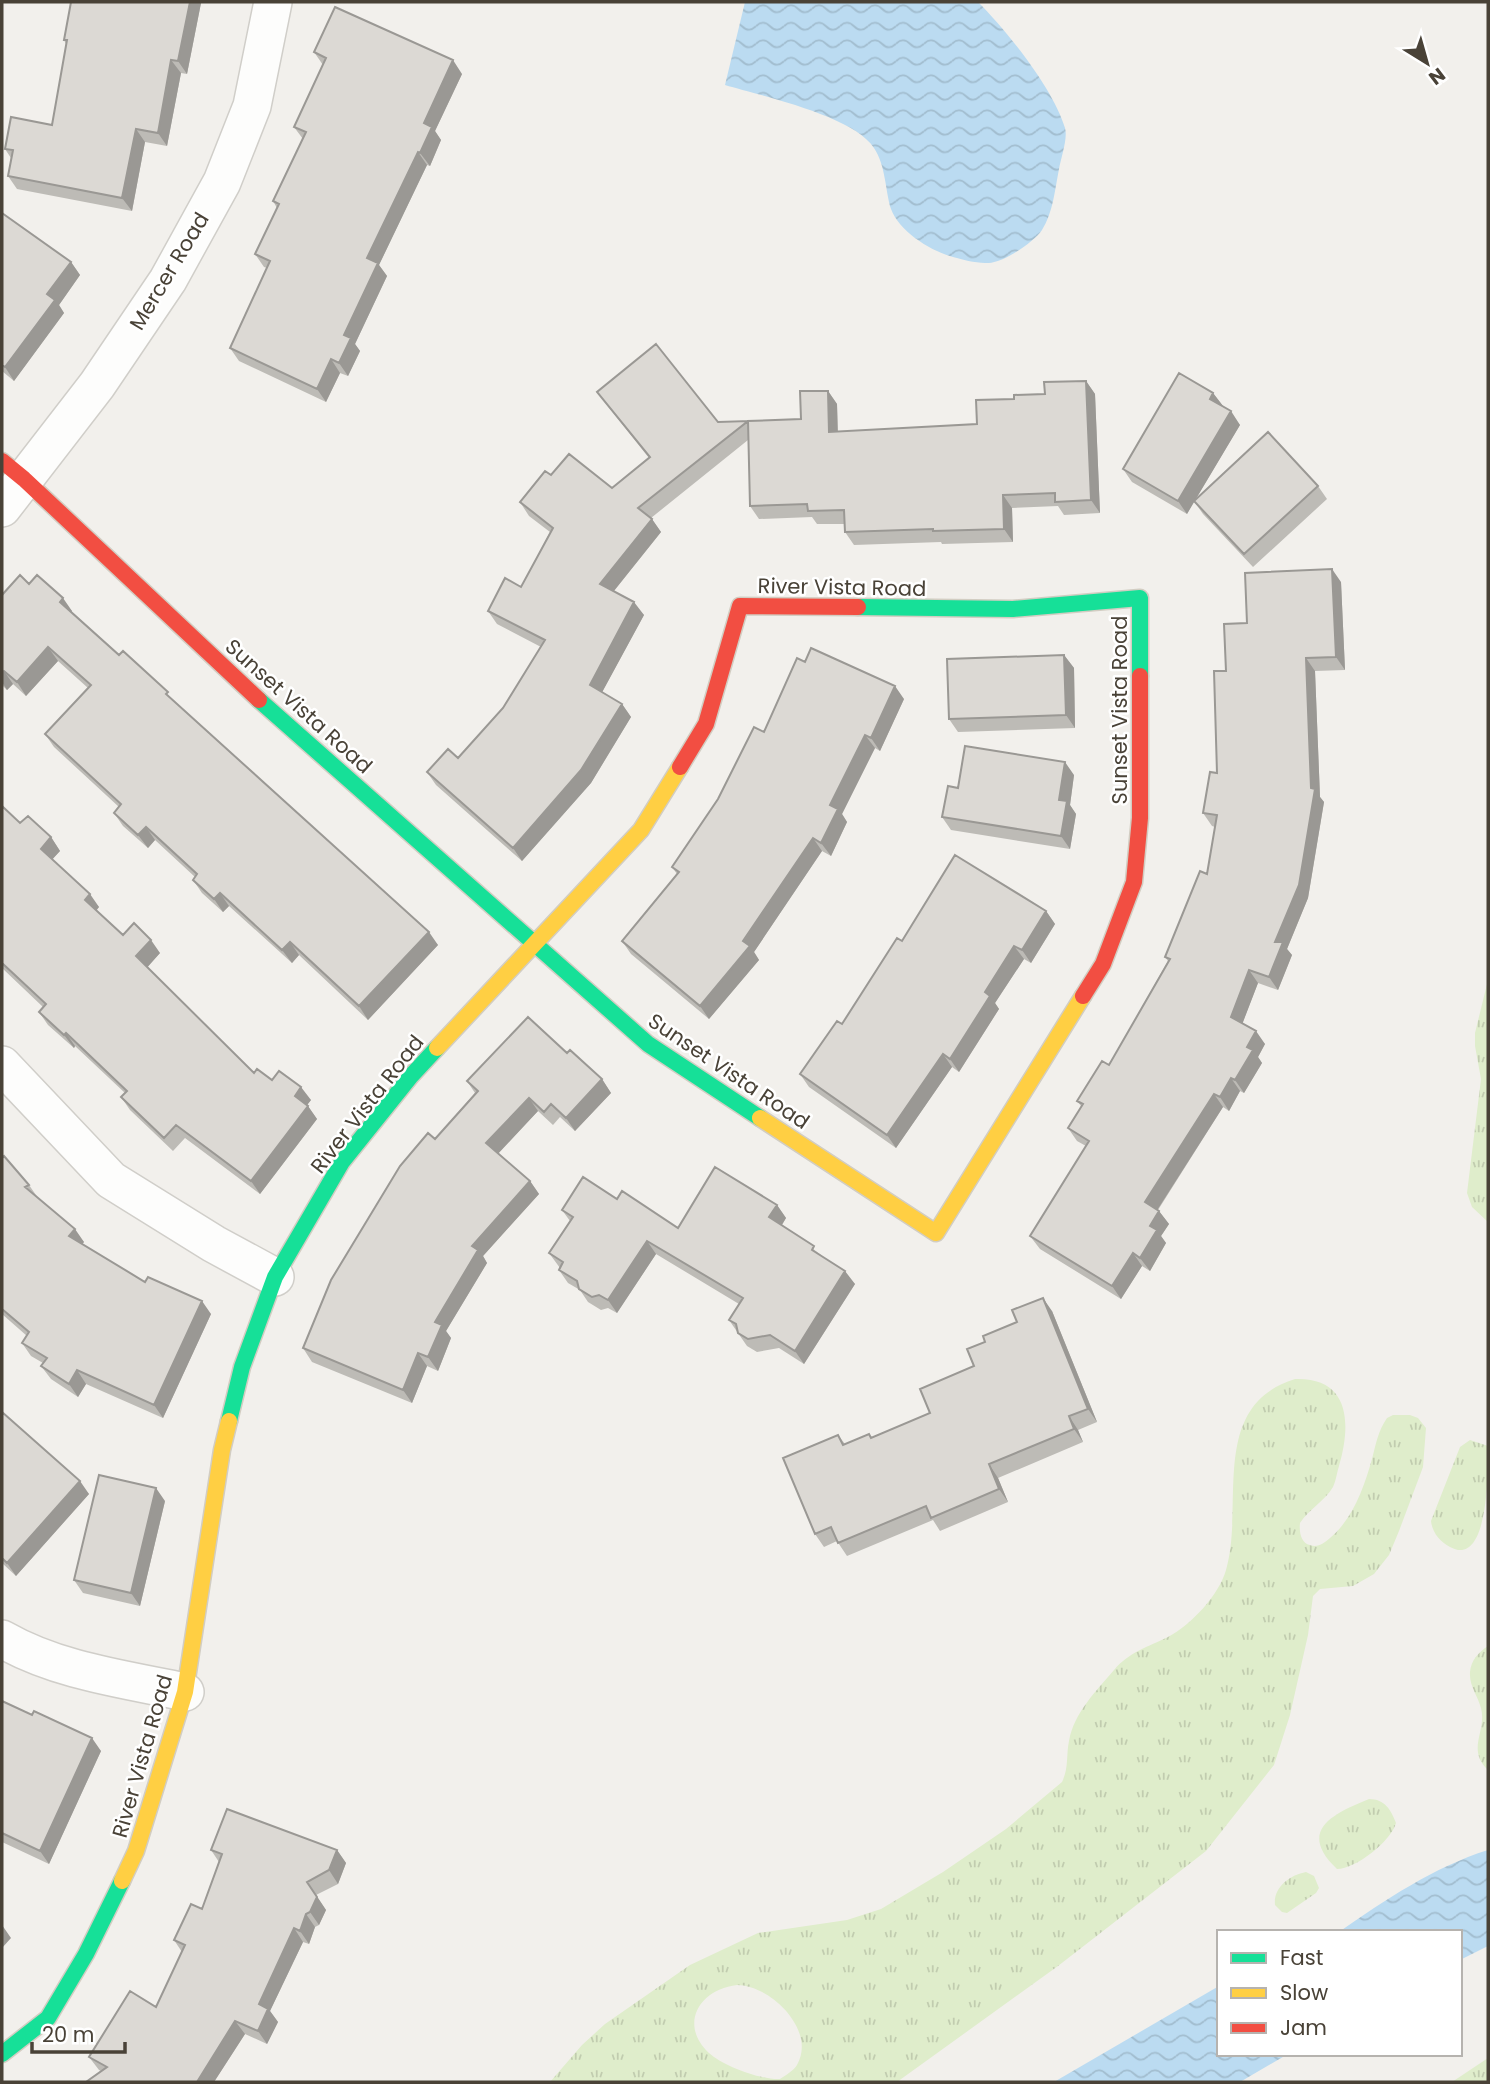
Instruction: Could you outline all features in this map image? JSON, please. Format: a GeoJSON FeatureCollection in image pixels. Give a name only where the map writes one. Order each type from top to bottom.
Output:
{"type":"FeatureCollection","features":[{"type":"Feature","properties":{"kind":"street","name":"Mercer Road"},"geometry":{"type":"LineString","coordinates":[[2,508],[13,470],[97,385],[168,280],[222,182],[252,106],[273,2]]}},
{"type":"Feature","properties":{"kind":"street","name":"Sunset Vista Road"},"geometry":{"type":"LineString","coordinates":[[13,470],[256,698],[648,1044],[936,1233],[1103,964],[1134,882],[1140,818],[1140,598]]}},
{"type":"Feature","properties":{"kind":"street","name":"River Vista Road"},"geometry":{"type":"LineString","coordinates":[[2,2054],[48,2018],[86,1954],[136,1852],[185,1692],[222,1450],[242,1367],[275,1277],[342,1162],[411,1076],[641,830],[706,724],[740,606],[1013,609],[1140,598]]}},
{"type":"Feature","properties":{"kind":"street"},"geometry":{"type":"LineString","coordinates":[[2,1065],[111,1180],[214,1244],[275,1277]]}},
{"type":"Feature","properties":{"kind":"street"},"geometry":{"type":"LineString","coordinates":[[2,1639],[27,1653],[78,1670],[185,1692]]}},
{"type":"Feature","properties":{"kind":"green space"},"geometry":{"type":"Polygon","coordinates":[[[1488,980],[1488,1222],[1472,1207],[1467,1193],[1481,1079],[1475,1033],[1488,980]]]}},
{"type":"Feature","properties":{"kind":"green space"},"geometry":{"type":"Polygon","coordinates":[[[1295,1379],[1313,1380],[1327,1386],[1337,1395],[1342,1406],[1345,1435],[1334,1485],[1300,1523],[1301,1537],[1307,1544],[1316,1546],[1325,1542],[1345,1522],[1361,1491],[1379,1433],[1387,1418],[1393,1415],[1410,1415],[1418,1418],[1426,1428],[1423,1467],[1389,1555],[1374,1574],[1353,1586],[1320,1589],[1313,1596],[1308,1635],[1290,1715],[1274,1765],[1206,1851],[1058,1966],[897,2082],[550,2082],[582,2045],[605,2024],[690,1965],[758,1933],[847,1920],[881,1909],[943,1872],[1006,1829],[1062,1782],[1072,1731],[1093,1694],[1126,1659],[1186,1625],[1211,1599],[1222,1580],[1231,1544],[1235,1460],[1240,1434],[1250,1411],[1268,1392],[1295,1379]],[[737,1985],[713,1993],[698,2010],[694,2020],[695,2031],[709,2053],[723,2063],[753,2075],[780,2079],[797,2065],[802,2052],[801,2038],[796,2024],[776,2001],[750,1987],[737,1985]]]}},
{"type":"Feature","properties":{"kind":"green space"},"geometry":{"type":"Polygon","coordinates":[[[1470,1440],[1488,1446],[1487,1493],[1480,1530],[1473,1543],[1463,1550],[1443,1542],[1435,1533],[1431,1521],[1460,1447],[1470,1440]]]}},
{"type":"Feature","properties":{"kind":"green space"},"geometry":{"type":"Polygon","coordinates":[[[1488,1646],[1488,1770],[1478,1755],[1482,1717],[1470,1672],[1476,1657],[1488,1646]]]}},
{"type":"Feature","properties":{"kind":"green space"},"geometry":{"type":"Polygon","coordinates":[[[1369,1799],[1383,1803],[1389,1810],[1396,1823],[1393,1830],[1372,1853],[1354,1864],[1337,1869],[1325,1856],[1320,1844],[1324,1825],[1343,1811],[1369,1799]]]}},
{"type":"Feature","properties":{"kind":"green space"},"geometry":{"type":"Polygon","coordinates":[[[1306,1872],[1314,1876],[1319,1888],[1316,1893],[1287,1913],[1282,1912],[1275,1905],[1280,1887],[1294,1876],[1306,1872]]]}},
{"type":"Feature","properties":{"kind":"green space"},"geometry":{"type":"Polygon","coordinates":[[[1488,2058],[1488,2082],[1452,2082],[1488,2058]]]}},
{"type":"Feature","properties":{"kind":"water"},"geometry":{"type":"Polygon","coordinates":[[[745,2],[978,2],[1002,28],[1040,78],[1065,128],[1065,142],[1053,201],[1042,230],[1018,251],[989,263],[948,255],[919,241],[895,218],[881,162],[874,148],[863,137],[828,117],[725,85],[745,2]]]}},
{"type":"Feature","properties":{"kind":"water"},"geometry":{"type":"Polygon","coordinates":[[[1488,1850],[1488,1946],[1462,1959],[1462,1930],[1342,1930],[1392,1896],[1468,1857],[1488,1850]]]}},
{"type":"Feature","properties":{"kind":"water"},"geometry":{"type":"Polygon","coordinates":[[[1217,1987],[1217,2056],[1285,2056],[1240,2082],[1054,2082],[1217,1987]]]}},
{"type":"Feature","properties":{"kind":"building"},"geometry":{"type":"Polygon","coordinates":[[[71,2],[190,2],[178,61],[171,60],[158,133],[136,129],[122,198],[8,176],[13,150],[5,149],[11,117],[52,125],[71,2]]]}},
{"type":"Feature","properties":{"kind":"building"},"geometry":{"type":"Polygon","coordinates":[[[335,7],[453,60],[424,123],[432,127],[367,258],[378,263],[344,335],[351,338],[339,363],[331,359],[317,389],[230,348],[270,261],[255,254],[279,204],[273,201],[306,132],[294,127],[326,58],[314,52],[335,7]]]}},
{"type":"Feature","properties":{"kind":"building"},"geometry":{"type":"Polygon","coordinates":[[[2,213],[71,262],[47,294],[55,300],[5,367],[2,365],[2,213]]]}},
{"type":"Feature","properties":{"kind":"building"},"geometry":{"type":"Polygon","coordinates":[[[656,344],[718,422],[748,421],[638,508],[652,519],[600,584],[634,602],[590,685],[622,704],[581,770],[513,848],[427,772],[448,749],[458,758],[503,708],[545,640],[488,611],[505,578],[521,587],[553,528],[520,502],[545,471],[551,475],[569,454],[612,488],[650,457],[597,392],[656,344]]]}},
{"type":"Feature","properties":{"kind":"building"},"geometry":{"type":"Polygon","coordinates":[[[1179,373],[1213,393],[1210,399],[1231,411],[1178,501],[1123,469],[1179,373]]]}},
{"type":"Feature","properties":{"kind":"building"},"geometry":{"type":"Polygon","coordinates":[[[1086,381],[1091,500],[1055,502],[1055,493],[1003,495],[1004,529],[933,531],[845,532],[844,510],[808,511],[807,504],[750,506],[748,421],[801,419],[800,391],[828,391],[829,432],[977,424],[976,400],[1014,399],[1014,395],[1045,394],[1044,382],[1086,381]]]}},
{"type":"Feature","properties":{"kind":"building"},"geometry":{"type":"Polygon","coordinates":[[[1268,432],[1318,486],[1244,554],[1194,501],[1268,432]]]}},
{"type":"Feature","properties":{"kind":"building"},"geometry":{"type":"Polygon","coordinates":[[[1332,569],[1336,657],[1306,658],[1311,788],[1315,789],[1299,885],[1275,942],[1283,942],[1269,977],[1249,970],[1231,1017],[1256,1031],[1247,1047],[1253,1050],[1235,1080],[1231,1078],[1220,1097],[1214,1094],[1145,1202],[1159,1211],[1150,1226],[1157,1230],[1140,1258],[1133,1253],[1112,1286],[1030,1236],[1089,1141],[1068,1128],[1083,1104],[1077,1101],[1102,1061],[1109,1065],[1170,959],[1165,957],[1200,871],[1207,874],[1217,815],[1203,813],[1210,772],[1217,773],[1214,671],[1226,671],[1224,624],[1247,623],[1245,573],[1332,569]]]}},
{"type":"Feature","properties":{"kind":"building"},"geometry":{"type":"Polygon","coordinates":[[[20,575],[29,584],[37,575],[63,598],[60,602],[119,655],[123,651],[168,692],[166,694],[429,932],[359,1006],[290,942],[282,950],[220,893],[214,899],[193,880],[197,874],[146,827],[138,835],[114,813],[121,804],[45,734],[91,685],[48,647],[17,682],[4,671],[2,673],[2,595],[20,575]]]}},
{"type":"Feature","properties":{"kind":"building"},"geometry":{"type":"Polygon","coordinates":[[[811,648],[895,686],[871,738],[865,735],[830,805],[838,809],[821,843],[813,838],[743,941],[750,946],[700,1006],[622,941],[679,872],[672,867],[718,799],[754,727],[764,732],[797,658],[805,662],[811,648]]]}},
{"type":"Feature","properties":{"kind":"building"},"geometry":{"type":"Polygon","coordinates":[[[1064,655],[1066,715],[949,719],[947,659],[1064,655]]]}},
{"type":"Feature","properties":{"kind":"building"},"geometry":{"type":"Polygon","coordinates":[[[965,746],[1065,762],[1059,800],[1067,801],[1061,836],[942,817],[948,786],[958,788],[965,746]]]}},
{"type":"Feature","properties":{"kind":"building"},"geometry":{"type":"Polygon","coordinates":[[[2,806],[20,823],[28,816],[51,837],[41,849],[90,894],[85,900],[123,935],[134,923],[151,940],[136,956],[254,1073],[257,1069],[272,1080],[279,1071],[301,1087],[295,1096],[308,1106],[251,1181],[176,1125],[164,1138],[121,1097],[127,1091],[66,1033],[64,1035],[39,1012],[46,1004],[2,963],[2,806]]]}},
{"type":"Feature","properties":{"kind":"building"},"geometry":{"type":"Polygon","coordinates":[[[955,855],[1046,911],[1022,950],[1014,946],[985,992],[990,996],[950,1059],[943,1054],[887,1135],[800,1074],[837,1021],[842,1024],[897,938],[902,941],[955,855]]]}},
{"type":"Feature","properties":{"kind":"building"},"geometry":{"type":"Polygon","coordinates":[[[528,1017],[567,1053],[570,1050],[602,1079],[566,1118],[551,1104],[544,1112],[529,1098],[486,1143],[530,1181],[472,1246],[478,1250],[435,1322],[442,1325],[428,1357],[418,1353],[403,1390],[303,1348],[331,1280],[400,1166],[428,1133],[435,1139],[478,1091],[467,1081],[528,1017]]]}},
{"type":"Feature","properties":{"kind":"building"},"geometry":{"type":"Polygon","coordinates":[[[4,1156],[29,1185],[25,1187],[75,1229],[69,1236],[145,1282],[148,1277],[202,1301],[154,1405],[77,1370],[69,1384],[41,1366],[47,1358],[22,1343],[29,1332],[2,1309],[4,1156]]]}},
{"type":"Feature","properties":{"kind":"building"},"geometry":{"type":"Polygon","coordinates":[[[715,1167],[777,1205],[769,1217],[814,1246],[812,1250],[845,1271],[795,1351],[770,1335],[748,1339],[738,1333],[736,1324],[729,1320],[743,1298],[647,1241],[608,1300],[599,1295],[592,1297],[579,1289],[577,1281],[559,1270],[563,1262],[549,1253],[573,1217],[562,1210],[583,1177],[617,1199],[622,1191],[678,1228],[715,1167]]]}},
{"type":"Feature","properties":{"kind":"building"},"geometry":{"type":"Polygon","coordinates":[[[1043,1298],[1088,1409],[1069,1416],[1074,1429],[989,1464],[999,1489],[931,1518],[926,1506],[838,1543],[831,1527],[815,1534],[783,1458],[838,1435],[843,1445],[869,1434],[871,1438],[930,1413],[920,1389],[974,1366],[967,1349],[985,1342],[983,1336],[1017,1322],[1012,1310],[1043,1298]]]}},
{"type":"Feature","properties":{"kind":"building"},"geometry":{"type":"Polygon","coordinates":[[[2,1412],[80,1481],[7,1563],[2,1558],[2,1412]]]}},
{"type":"Feature","properties":{"kind":"building"},"geometry":{"type":"Polygon","coordinates":[[[99,1475],[156,1488],[131,1593],[74,1580],[99,1475]]]}},
{"type":"Feature","properties":{"kind":"building"},"geometry":{"type":"Polygon","coordinates":[[[2,1701],[32,1715],[34,1711],[92,1738],[40,1851],[2,1833],[2,1701]]]}},
{"type":"Feature","properties":{"kind":"building"},"geometry":{"type":"Polygon","coordinates":[[[227,1809],[337,1850],[329,1870],[307,1882],[317,1897],[310,1912],[306,1914],[300,1931],[294,1928],[259,2004],[268,2009],[258,2031],[235,2021],[197,2082],[86,2082],[107,2067],[89,2057],[130,1991],[156,2007],[185,1945],[174,1940],[191,1904],[202,1909],[222,1854],[211,1850],[227,1809]]]}},
{"type":"Feature","properties":{"kind":"traffic: fast"},"geometry":{"type":"LineString","coordinates":[[858,607],[1013,609],[1140,598],[1140,676]]}},
{"type":"Feature","properties":{"kind":"traffic: fast"},"geometry":{"type":"LineString","coordinates":[[259,700],[648,1044],[760,1118]]}},
{"type":"Feature","properties":{"kind":"traffic: fast"},"geometry":{"type":"LineString","coordinates":[[229,1421],[242,1367],[275,1277],[342,1162],[437,1048]]}},
{"type":"Feature","properties":{"kind":"traffic: fast"},"geometry":{"type":"LineString","coordinates":[[2,2054],[48,2018],[86,1954],[122,1881]]}},
{"type":"Feature","properties":{"kind":"traffic: slow"},"geometry":{"type":"LineString","coordinates":[[437,1048],[641,830],[680,767]]}},
{"type":"Feature","properties":{"kind":"traffic: slow"},"geometry":{"type":"LineString","coordinates":[[760,1118],[936,1233],[1083,996]]}},
{"type":"Feature","properties":{"kind":"traffic: slow"},"geometry":{"type":"LineString","coordinates":[[122,1881],[136,1851],[185,1692],[222,1450],[229,1421]]}},
{"type":"Feature","properties":{"kind":"traffic: jam"},"geometry":{"type":"LineString","coordinates":[[2,461],[259,700]]}},
{"type":"Feature","properties":{"kind":"traffic: jam"},"geometry":{"type":"LineString","coordinates":[[680,767],[706,724],[740,606],[858,607]]}},
{"type":"Feature","properties":{"kind":"traffic: jam"},"geometry":{"type":"LineString","coordinates":[[1083,996],[1103,964],[1134,882],[1140,818],[1140,676]]}}]}
